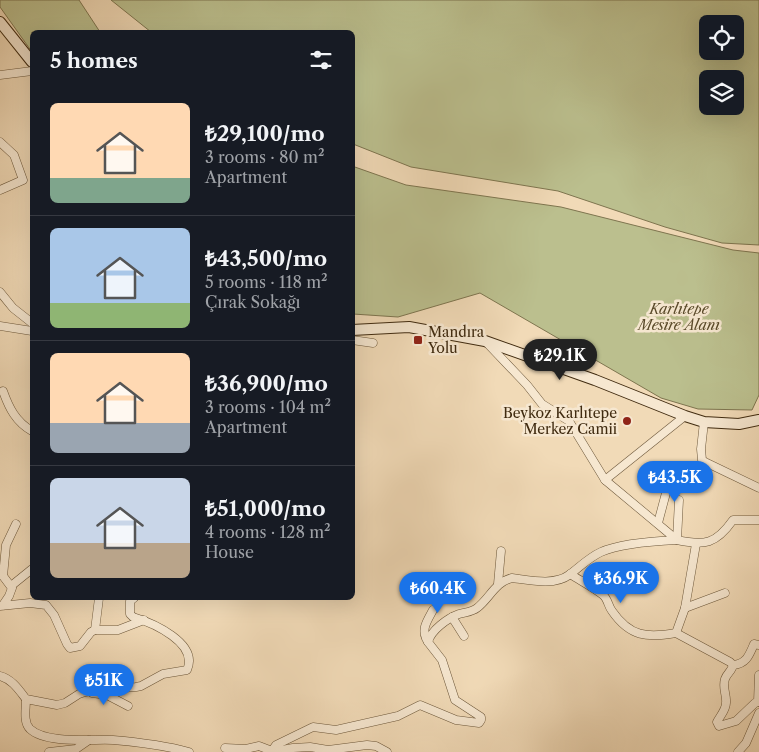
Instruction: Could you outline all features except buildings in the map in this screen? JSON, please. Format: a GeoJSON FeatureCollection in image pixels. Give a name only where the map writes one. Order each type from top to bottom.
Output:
{"type":"FeatureCollection","features":[{"type":"Feature","properties":{"kind":"main road"},"geometry":{"type":"LineString","coordinates":[[0,22],[30,60]]}},
{"type":"Feature","properties":{"kind":"main road"},"geometry":{"type":"LineString","coordinates":[[355,330],[409,327],[485,341],[595,380],[704,422],[739,424],[759,420]]}},
{"type":"Feature","properties":{"kind":"street"},"geometry":{"type":"LineString","coordinates":[[0,75],[30,71]]}},
{"type":"Feature","properties":{"kind":"street"},"geometry":{"type":"LineString","coordinates":[[0,142],[14,155],[23,180],[0,190]]}},
{"type":"Feature","properties":{"kind":"street"},"geometry":{"type":"LineString","coordinates":[[0,292],[13,308],[30,321]]}},
{"type":"Feature","properties":{"kind":"street"},"geometry":{"type":"LineString","coordinates":[[0,326],[30,331]]}},
{"type":"Feature","properties":{"kind":"street"},"geometry":{"type":"LineString","coordinates":[[355,340],[373,343]]}},
{"type":"Feature","properties":{"kind":"street"},"geometry":{"type":"LineString","coordinates":[[485,341],[527,385],[542,404],[569,421],[606,480],[677,540]]}},
{"type":"Feature","properties":{"kind":"street"},"geometry":{"type":"LineString","coordinates":[[3,391],[9,409],[30,429]]}},
{"type":"Feature","properties":{"kind":"street"},"geometry":{"type":"LineString","coordinates":[[606,480],[685,416]]}},
{"type":"Feature","properties":{"kind":"street"},"geometry":{"type":"LineString","coordinates":[[704,422],[701,449],[702,460],[759,488]]}},
{"type":"Feature","properties":{"kind":"street"},"geometry":{"type":"LineString","coordinates":[[658,523],[670,478]]}},
{"type":"Feature","properties":{"kind":"street"},"geometry":{"type":"LineString","coordinates":[[677,540],[679,500]]}},
{"type":"Feature","properties":{"kind":"street"},"geometry":{"type":"LineString","coordinates":[[428,642],[435,630],[452,617],[477,609],[498,584],[512,578],[545,581],[557,580],[570,574],[588,559],[603,551],[653,541],[677,540],[696,544],[716,540],[732,520],[759,520]]}},
{"type":"Feature","properties":{"kind":"street"},"geometry":{"type":"LineString","coordinates":[[2,606],[12,591],[2,571],[6,545],[16,524]]}},
{"type":"Feature","properties":{"kind":"street"},"geometry":{"type":"LineString","coordinates":[[676,633],[685,608],[696,544]]}},
{"type":"Feature","properties":{"kind":"street"},"geometry":{"type":"LineString","coordinates":[[498,584],[501,551]]}},
{"type":"Feature","properties":{"kind":"street"},"geometry":{"type":"LineString","coordinates":[[11,586],[30,571]]}},
{"type":"Feature","properties":{"kind":"street"},"geometry":{"type":"LineString","coordinates":[[570,574],[604,596],[610,609],[625,627],[640,635],[654,636],[676,633],[733,665]]}},
{"type":"Feature","properties":{"kind":"street"},"geometry":{"type":"LineString","coordinates":[[685,608],[725,593]]}},
{"type":"Feature","properties":{"kind":"street"},"geometry":{"type":"LineString","coordinates":[[96,630],[99,600]]}},
{"type":"Feature","properties":{"kind":"street"},"geometry":{"type":"LineString","coordinates":[[0,676],[5,677],[14,684],[26,699],[57,706],[85,692],[141,686],[163,674],[187,670],[190,662],[186,651],[166,631],[144,620],[133,617],[130,614],[131,600]]}},
{"type":"Feature","properties":{"kind":"street"},"geometry":{"type":"LineString","coordinates":[[2,606],[30,603],[46,605],[54,615],[70,648],[80,646],[91,632],[96,630],[118,630],[144,620]]}},
{"type":"Feature","properties":{"kind":"street"},"geometry":{"type":"LineString","coordinates":[[272,752],[276,744],[313,727],[336,730],[398,716],[420,705],[451,718],[479,723],[481,717],[455,700],[442,660],[424,636],[423,630],[433,610]]}},
{"type":"Feature","properties":{"kind":"street"},"geometry":{"type":"LineString","coordinates":[[452,617],[464,636]]}},
{"type":"Feature","properties":{"kind":"street"},"geometry":{"type":"LineString","coordinates":[[733,665],[743,663],[749,656],[754,644],[759,645]]}},
{"type":"Feature","properties":{"kind":"street"},"geometry":{"type":"LineString","coordinates":[[733,665],[724,681],[727,702],[717,722],[718,725],[723,726],[736,721],[759,702],[759,675]]}},
{"type":"Feature","properties":{"kind":"street"},"geometry":{"type":"LineString","coordinates":[[85,692],[107,695],[128,706]]}},
{"type":"Feature","properties":{"kind":"street"},"geometry":{"type":"LineString","coordinates":[[26,699],[26,722],[33,731],[64,740],[115,740],[190,752]]}},
{"type":"Feature","properties":{"kind":"street"},"geometry":{"type":"LineString","coordinates":[[738,752],[746,743],[759,713]]}},
{"type":"Feature","properties":{"kind":"street"},"geometry":{"type":"LineString","coordinates":[[50,752],[76,749],[89,740]]}},
{"type":"Feature","properties":{"kind":"street"},"geometry":{"type":"LineString","coordinates":[[225,748],[246,749],[259,746],[272,752],[292,748],[332,750],[367,745],[376,746],[386,752]]}},
{"type":"Feature","properties":{"kind":"green space"},"geometry":{"type":"Polygon","coordinates":[[[0,0],[79,0],[99,30],[30,30],[30,49],[0,7],[0,0]]]}},
{"type":"Feature","properties":{"kind":"green space"},"geometry":{"type":"Polygon","coordinates":[[[111,0],[759,0],[759,245],[722,243],[665,227],[558,191],[411,167],[355,145],[355,30],[148,30],[111,0]]]}},
{"type":"Feature","properties":{"kind":"green space","name":"Karlıtepe Mesire Alanı"},"geometry":{"type":"Polygon","coordinates":[[[355,167],[406,185],[561,207],[733,250],[759,253],[759,395],[752,410],[698,409],[661,398],[480,293],[398,317],[355,314],[355,167]]]}},
{"type":"Feature","properties":{"kind":"place","name":"Mandıra Yolu"},"geometry":{"type":"Point","coordinates":[418,340]}},
{"type":"Feature","properties":{"kind":"place","name":"Beykoz Karlıtepe Merkez Camii"},"geometry":{"type":"Point","coordinates":[627,421]}}]}
